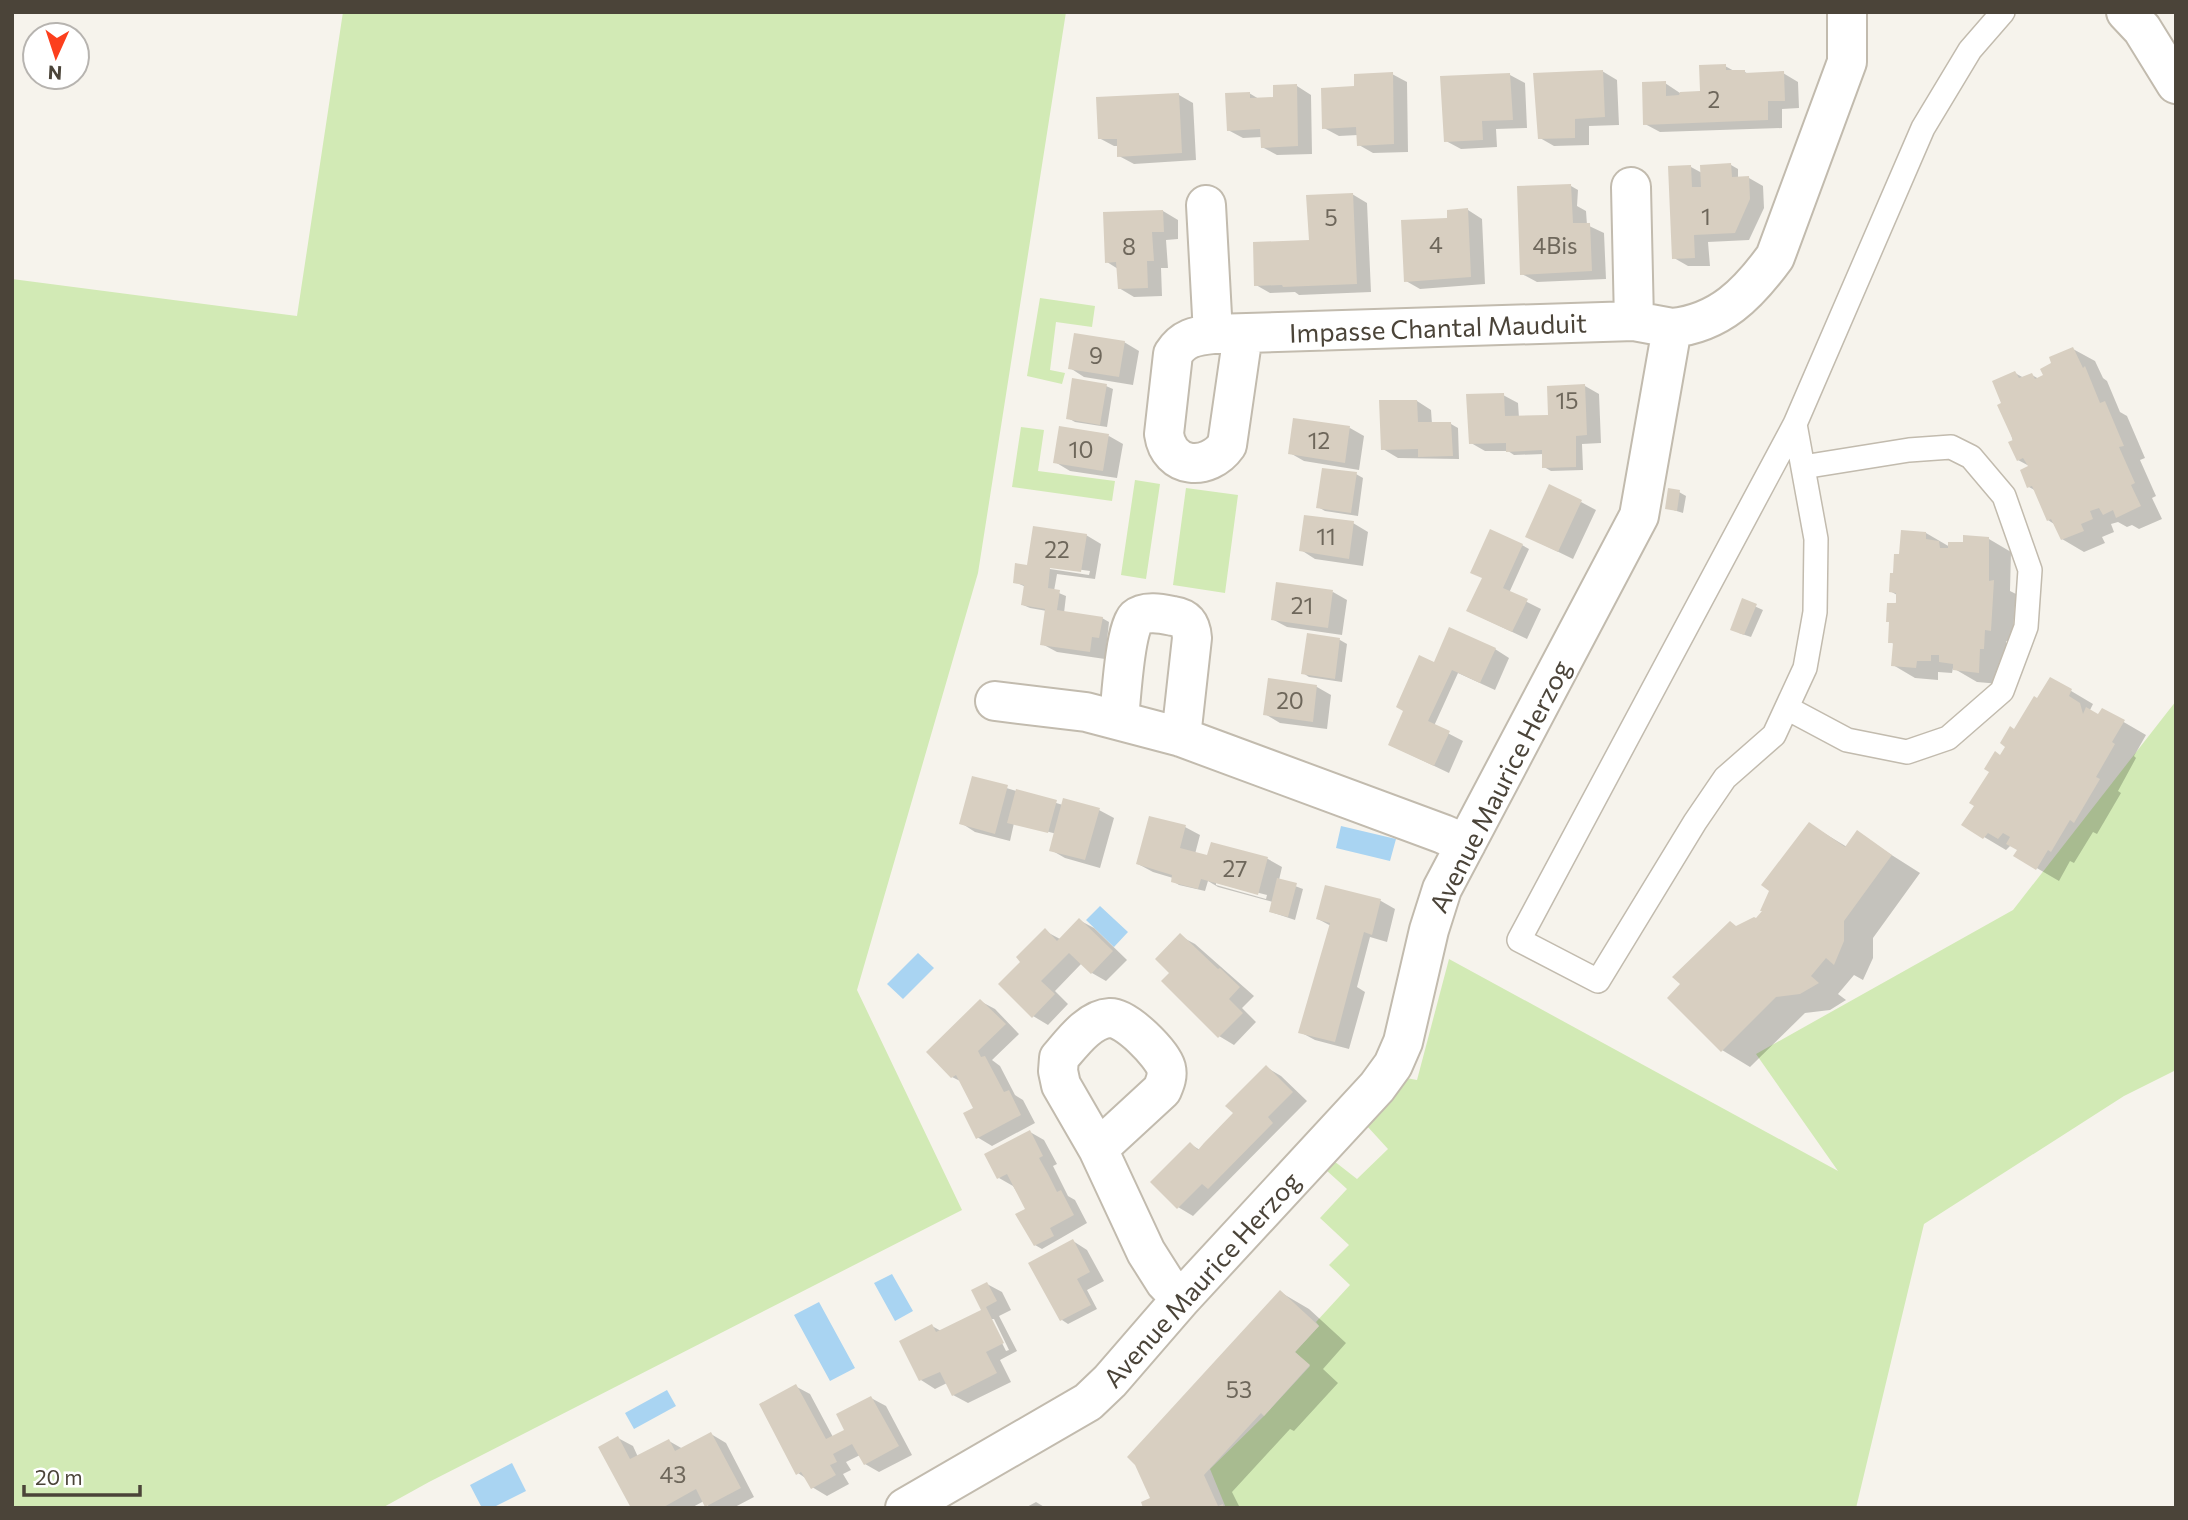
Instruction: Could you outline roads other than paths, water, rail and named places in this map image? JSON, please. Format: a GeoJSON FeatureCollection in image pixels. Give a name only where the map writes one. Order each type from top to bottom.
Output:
{"type":"FeatureCollection","features":[{"type":"Feature","properties":{"kind":"street"},"geometry":{"type":"LineString","coordinates":[[1672,328],[1688,326],[1737,303],[1755,285],[1775,257],[1847,62],[1847,12]]}},
{"type":"Feature","properties":{"kind":"street"},"geometry":{"type":"LineString","coordinates":[[2126,12],[2142,29],[2176,84]]}},
{"type":"Feature","properties":{"kind":"street"},"geometry":{"type":"LineString","coordinates":[[1631,187],[1634,321]]}},
{"type":"Feature","properties":{"kind":"street","name":"Impasse Chantal Mauduit"},"geometry":{"type":"LineString","coordinates":[[1206,205],[1228,334],[1634,321],[1672,328]]}},
{"type":"Feature","properties":{"kind":"street","name":"Avenue Maurice Herzog"},"geometry":{"type":"LineString","coordinates":[[914,1505],[1088,1402],[1377,1087],[1393,1065],[1403,1042],[1442,890],[1639,516],[1672,328]]}},
{"type":"Feature","properties":{"kind":"street"},"geometry":{"type":"LineString","coordinates":[[1119,719],[1129,634],[1135,619],[1154,613],[1181,617],[1189,624],[1192,638],[1181,737]]}},
{"type":"Feature","properties":{"kind":"street"},"geometry":{"type":"LineString","coordinates":[[995,701],[1086,712],[1181,737],[1466,844]]}},
{"type":"Feature","properties":{"kind":"street"},"geometry":{"type":"LineString","coordinates":[[1098,1149],[1146,1252],[1181,1299]]}},
{"type":"Feature","properties":{"kind":"lane"},"geometry":{"type":"LineString","coordinates":[[1795,424],[1815,538],[1815,612],[1805,668],[1774,735],[1725,778],[1598,981],[1519,940],[1795,424],[1923,128],[1970,50],[2003,12]]}},
{"type":"Feature","properties":{"kind":"lane"},"geometry":{"type":"LineString","coordinates":[[1787,708],[1847,740],[1907,752],[1948,738],[2002,691],[2026,627],[2030,570],[2004,496],[1971,457],[1951,447],[1909,450],[1803,467]]}},
{"type":"Feature","properties":{"kind":"water"},"geometry":{"type":"Polygon","coordinates":[[[1341,826],[1396,839],[1390,861],[1336,848],[1341,826]]]}},
{"type":"Feature","properties":{"kind":"water"},"geometry":{"type":"Polygon","coordinates":[[[1100,906],[1128,932],[1114,947],[1086,920],[1100,906]]]}},
{"type":"Feature","properties":{"kind":"water"},"geometry":{"type":"Polygon","coordinates":[[[918,953],[934,968],[903,999],[887,984],[918,953]]]}},
{"type":"Feature","properties":{"kind":"water"},"geometry":{"type":"Polygon","coordinates":[[[892,1274],[913,1311],[895,1321],[874,1283],[892,1274]]]}},
{"type":"Feature","properties":{"kind":"water"},"geometry":{"type":"Polygon","coordinates":[[[819,1302],[855,1368],[830,1381],[794,1315],[819,1302]]]}},
{"type":"Feature","properties":{"kind":"water"},"geometry":{"type":"Polygon","coordinates":[[[667,1390],[676,1406],[634,1429],[625,1413],[667,1390]]]}},
{"type":"Feature","properties":{"kind":"water"},"geometry":{"type":"Polygon","coordinates":[[[512,1463],[526,1491],[492,1508],[482,1508],[470,1485],[512,1463]]]}}]}
